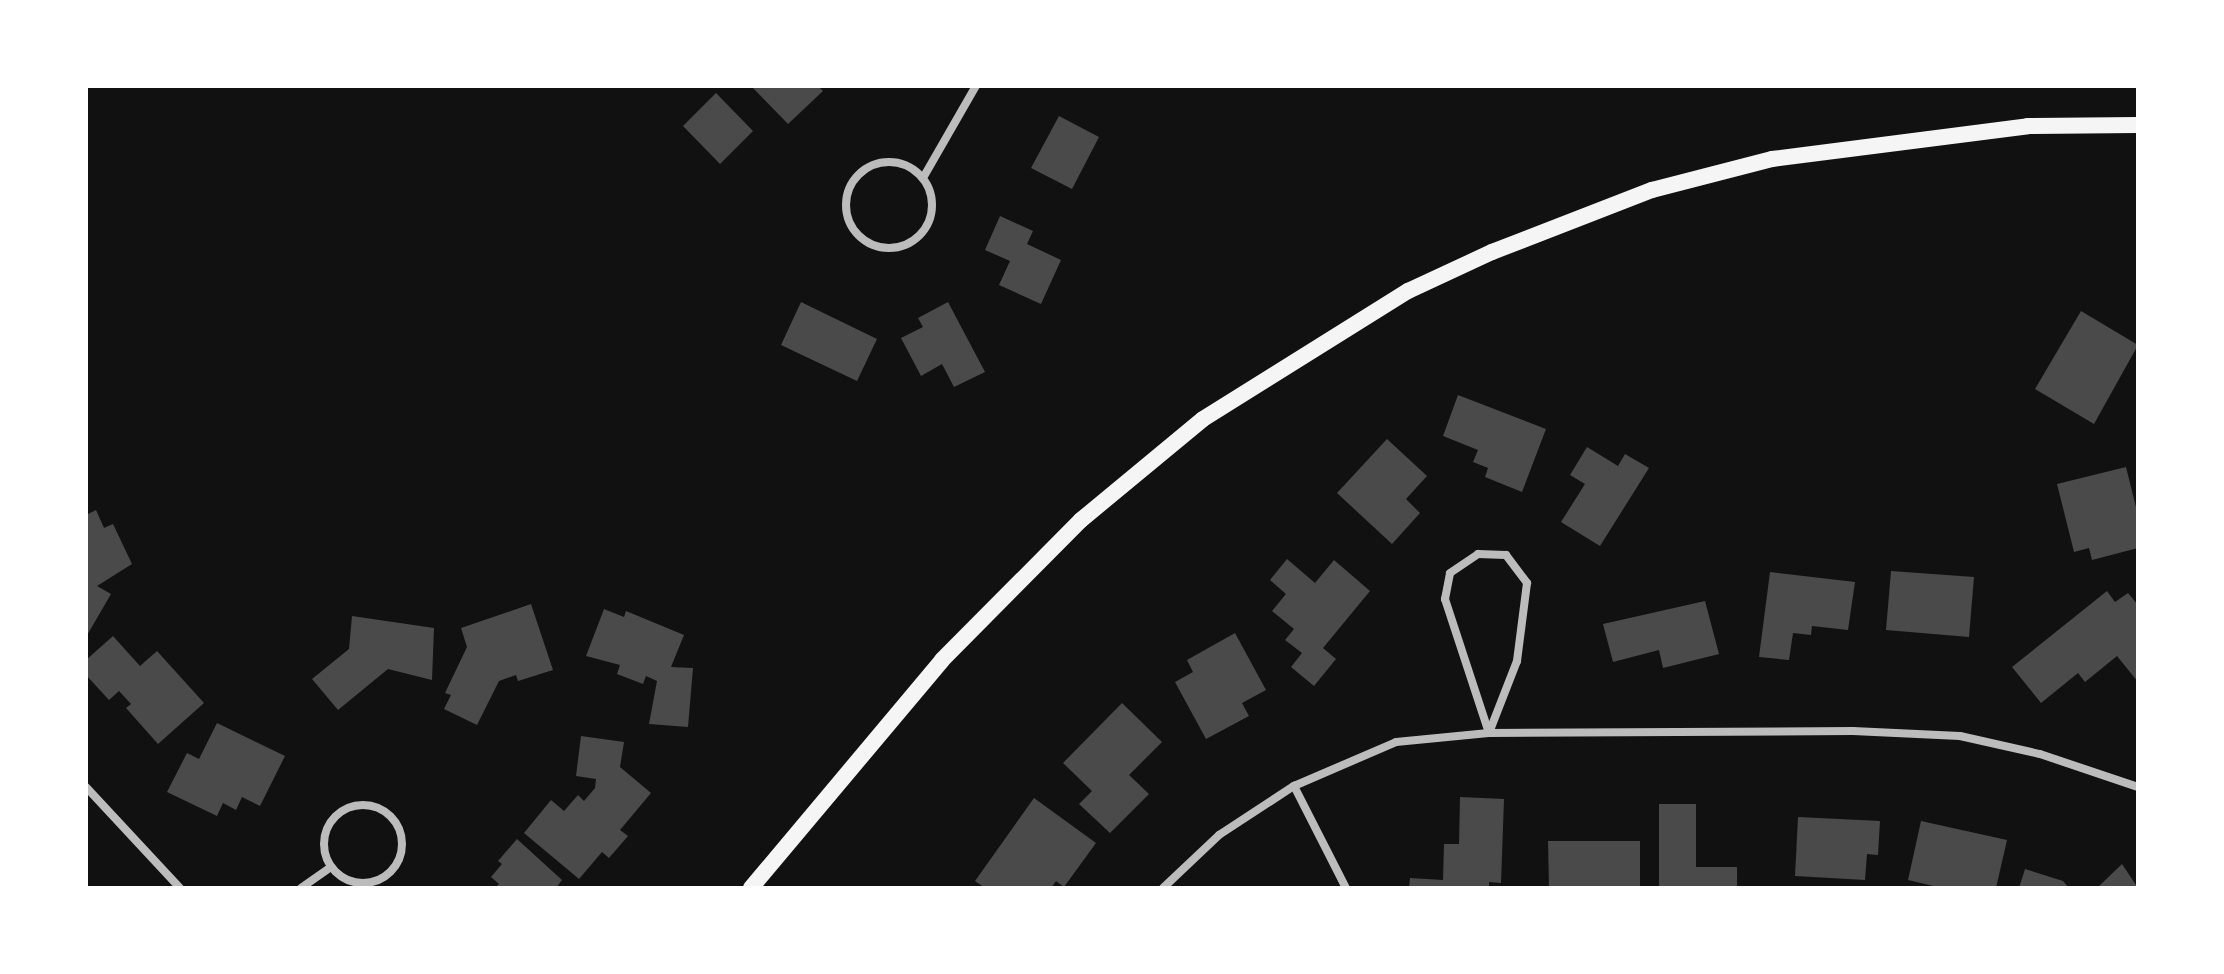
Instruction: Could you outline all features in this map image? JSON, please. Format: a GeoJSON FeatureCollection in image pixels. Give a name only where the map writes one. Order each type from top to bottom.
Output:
{"type":"FeatureCollection","features":[{"type":"Feature","properties":{"kind":"main road"},"geometry":{"type":"LineString","coordinates":[[751,888],[942,660],[1081,520],[1203,419],[1408,291],[1492,252],[1652,190],[1772,159],[2028,126],[2138,125]]}},
{"type":"Feature","properties":{"kind":"street"},"geometry":{"type":"LineString","coordinates":[[923,178],[912,169],[885,162],[860,173],[851,184],[845,211],[858,236],[884,249],[912,242],[929,219],[932,205],[923,178],[976,86]]}},
{"type":"Feature","properties":{"kind":"street"},"geometry":{"type":"LineString","coordinates":[[1478,554],[1506,555],[1527,583],[1517,661],[1489,733],[1445,599],[1450,573],[1478,554]]}},
{"type":"Feature","properties":{"kind":"street"},"geometry":{"type":"LineString","coordinates":[[1163,888],[1219,835],[1294,786],[1396,742],[1489,733],[1853,731],[1960,736],[2040,754],[2138,787]]}},
{"type":"Feature","properties":{"kind":"street"},"geometry":{"type":"LineString","coordinates":[[1294,786],[1346,888]]}},
{"type":"Feature","properties":{"kind":"street"},"geometry":{"type":"LineString","coordinates":[[86,787],[180,888]]}},
{"type":"Feature","properties":{"kind":"street"},"geometry":{"type":"LineString","coordinates":[[373,806],[395,821],[402,847],[391,871],[366,883],[341,876],[331,867],[324,841],[328,828],[346,809],[373,806]]}},
{"type":"Feature","properties":{"kind":"street"},"geometry":{"type":"LineString","coordinates":[[301,888],[331,867]]}},
{"type":"Feature","properties":{"kind":"building"},"geometry":{"type":"Polygon","coordinates":[[[751,86],[818,86],[823,91],[788,124],[751,86]]]}},
{"type":"Feature","properties":{"kind":"building"},"geometry":{"type":"Polygon","coordinates":[[[716,93],[753,131],[720,164],[683,126],[716,93]]]}},
{"type":"Feature","properties":{"kind":"building"},"geometry":{"type":"Polygon","coordinates":[[[1059,116],[1099,137],[1072,189],[1031,168],[1059,116]]]}},
{"type":"Feature","properties":{"kind":"building"},"geometry":{"type":"Polygon","coordinates":[[[1000,216],[1033,231],[1027,244],[1061,260],[1041,304],[999,285],[1010,261],[985,250],[1000,216]]]}},
{"type":"Feature","properties":{"kind":"building"},"geometry":{"type":"Polygon","coordinates":[[[801,302],[877,339],[857,381],[781,345],[801,302]]]}},
{"type":"Feature","properties":{"kind":"building"},"geometry":{"type":"Polygon","coordinates":[[[948,302],[985,372],[954,387],[942,364],[921,376],[901,338],[923,327],[918,318],[948,302]]]}},
{"type":"Feature","properties":{"kind":"building"},"geometry":{"type":"Polygon","coordinates":[[[2081,311],[2138,345],[2094,424],[2035,389],[2081,311]]]}},
{"type":"Feature","properties":{"kind":"building"},"geometry":{"type":"Polygon","coordinates":[[[1458,395],[1546,429],[1522,492],[1485,477],[1488,468],[1473,462],[1478,450],[1443,436],[1458,395]]]}},
{"type":"Feature","properties":{"kind":"building"},"geometry":{"type":"Polygon","coordinates":[[[1387,439],[1427,476],[1406,499],[1420,513],[1392,544],[1337,493],[1387,439]]]}},
{"type":"Feature","properties":{"kind":"building"},"geometry":{"type":"Polygon","coordinates":[[[1587,447],[1618,466],[1625,454],[1649,468],[1600,546],[1561,522],[1585,484],[1570,475],[1587,447]]]}},
{"type":"Feature","properties":{"kind":"building"},"geometry":{"type":"Polygon","coordinates":[[[2126,467],[2138,515],[2138,548],[2092,560],[2089,548],[2074,552],[2057,484],[2126,467]]]}},
{"type":"Feature","properties":{"kind":"building"},"geometry":{"type":"Polygon","coordinates":[[[96,510],[104,528],[113,524],[132,564],[97,586],[111,594],[86,637],[86,515],[96,510]]]}},
{"type":"Feature","properties":{"kind":"building"},"geometry":{"type":"Polygon","coordinates":[[[1287,559],[1315,583],[1334,560],[1370,591],[1323,648],[1336,659],[1314,686],[1291,667],[1302,653],[1285,640],[1294,629],[1272,611],[1286,594],[1270,580],[1287,559]]]}},
{"type":"Feature","properties":{"kind":"building"},"geometry":{"type":"Polygon","coordinates":[[[1891,571],[1974,577],[1969,637],[1886,630],[1891,571]]]}},
{"type":"Feature","properties":{"kind":"building"},"geometry":{"type":"Polygon","coordinates":[[[1770,572],[1855,582],[1848,630],[1812,626],[1811,635],[1793,633],[1789,660],[1759,657],[1770,572]]]}},
{"type":"Feature","properties":{"kind":"building"},"geometry":{"type":"Polygon","coordinates":[[[2107,591],[2115,602],[2128,593],[2138,605],[2138,682],[2117,656],[2085,682],[2078,673],[2041,703],[2012,667],[2107,591]]]}},
{"type":"Feature","properties":{"kind":"building"},"geometry":{"type":"Polygon","coordinates":[[[1705,601],[1719,654],[1663,668],[1659,650],[1613,662],[1603,624],[1705,601]]]}},
{"type":"Feature","properties":{"kind":"building"},"geometry":{"type":"Polygon","coordinates":[[[531,604],[553,670],[518,681],[516,675],[499,681],[477,725],[444,709],[451,695],[445,693],[467,647],[461,628],[531,604]]]}},
{"type":"Feature","properties":{"kind":"building"},"geometry":{"type":"Polygon","coordinates":[[[604,609],[624,617],[626,611],[684,635],[671,667],[693,668],[688,727],[649,724],[657,681],[646,676],[643,684],[617,674],[620,665],[586,656],[604,609]]]}},
{"type":"Feature","properties":{"kind":"building"},"geometry":{"type":"Polygon","coordinates":[[[352,616],[434,628],[432,680],[388,669],[338,710],[312,679],[349,649],[352,616]]]}},
{"type":"Feature","properties":{"kind":"building"},"geometry":{"type":"Polygon","coordinates":[[[1235,633],[1266,690],[1242,703],[1249,716],[1206,739],[1175,682],[1193,672],[1187,660],[1235,633]]]}},
{"type":"Feature","properties":{"kind":"building"},"geometry":{"type":"Polygon","coordinates":[[[113,636],[140,666],[157,651],[204,703],[158,744],[126,708],[131,704],[119,691],[109,700],[86,675],[86,660],[113,636]]]}},
{"type":"Feature","properties":{"kind":"building"},"geometry":{"type":"Polygon","coordinates":[[[1122,703],[1162,742],[1129,775],[1149,794],[1110,833],[1079,804],[1092,791],[1063,763],[1122,703]]]}},
{"type":"Feature","properties":{"kind":"building"},"geometry":{"type":"Polygon","coordinates":[[[217,723],[285,756],[260,806],[242,797],[236,810],[223,803],[217,816],[167,792],[187,753],[199,759],[217,723]]]}},
{"type":"Feature","properties":{"kind":"building"},"geometry":{"type":"Polygon","coordinates":[[[581,736],[624,742],[620,767],[651,793],[620,830],[628,836],[609,858],[602,852],[579,879],[524,833],[551,800],[564,811],[578,795],[584,801],[595,788],[596,779],[576,776],[581,736]]]}},
{"type":"Feature","properties":{"kind":"building"},"geometry":{"type":"Polygon","coordinates":[[[1460,797],[1504,799],[1501,883],[1489,882],[1489,888],[1409,888],[1410,878],[1443,880],[1444,844],[1459,844],[1460,797]]]}},
{"type":"Feature","properties":{"kind":"building"},"geometry":{"type":"Polygon","coordinates":[[[1034,798],[1096,843],[1064,887],[1056,881],[1051,888],[985,888],[975,881],[1034,798]]]}},
{"type":"Feature","properties":{"kind":"building"},"geometry":{"type":"Polygon","coordinates":[[[1659,804],[1696,804],[1696,867],[1737,867],[1737,888],[1659,888],[1659,804]]]}},
{"type":"Feature","properties":{"kind":"building"},"geometry":{"type":"Polygon","coordinates":[[[1798,817],[1880,821],[1878,855],[1867,854],[1865,880],[1795,876],[1798,817]]]}},
{"type":"Feature","properties":{"kind":"building"},"geometry":{"type":"Polygon","coordinates":[[[1921,821],[2007,840],[1996,888],[1942,888],[1908,880],[1921,821]]]}},
{"type":"Feature","properties":{"kind":"building"},"geometry":{"type":"Polygon","coordinates":[[[517,839],[562,880],[556,888],[495,888],[499,884],[491,877],[502,864],[498,861],[517,839]]]}},
{"type":"Feature","properties":{"kind":"building"},"geometry":{"type":"Polygon","coordinates":[[[1548,841],[1640,841],[1640,888],[1549,888],[1548,841]]]}},
{"type":"Feature","properties":{"kind":"building"},"geometry":{"type":"Polygon","coordinates":[[[2122,864],[2138,888],[2097,888],[2122,864]]]}},
{"type":"Feature","properties":{"kind":"building"},"geometry":{"type":"Polygon","coordinates":[[[2025,869],[2063,881],[2069,888],[2019,888],[2025,869]]]}}]}
